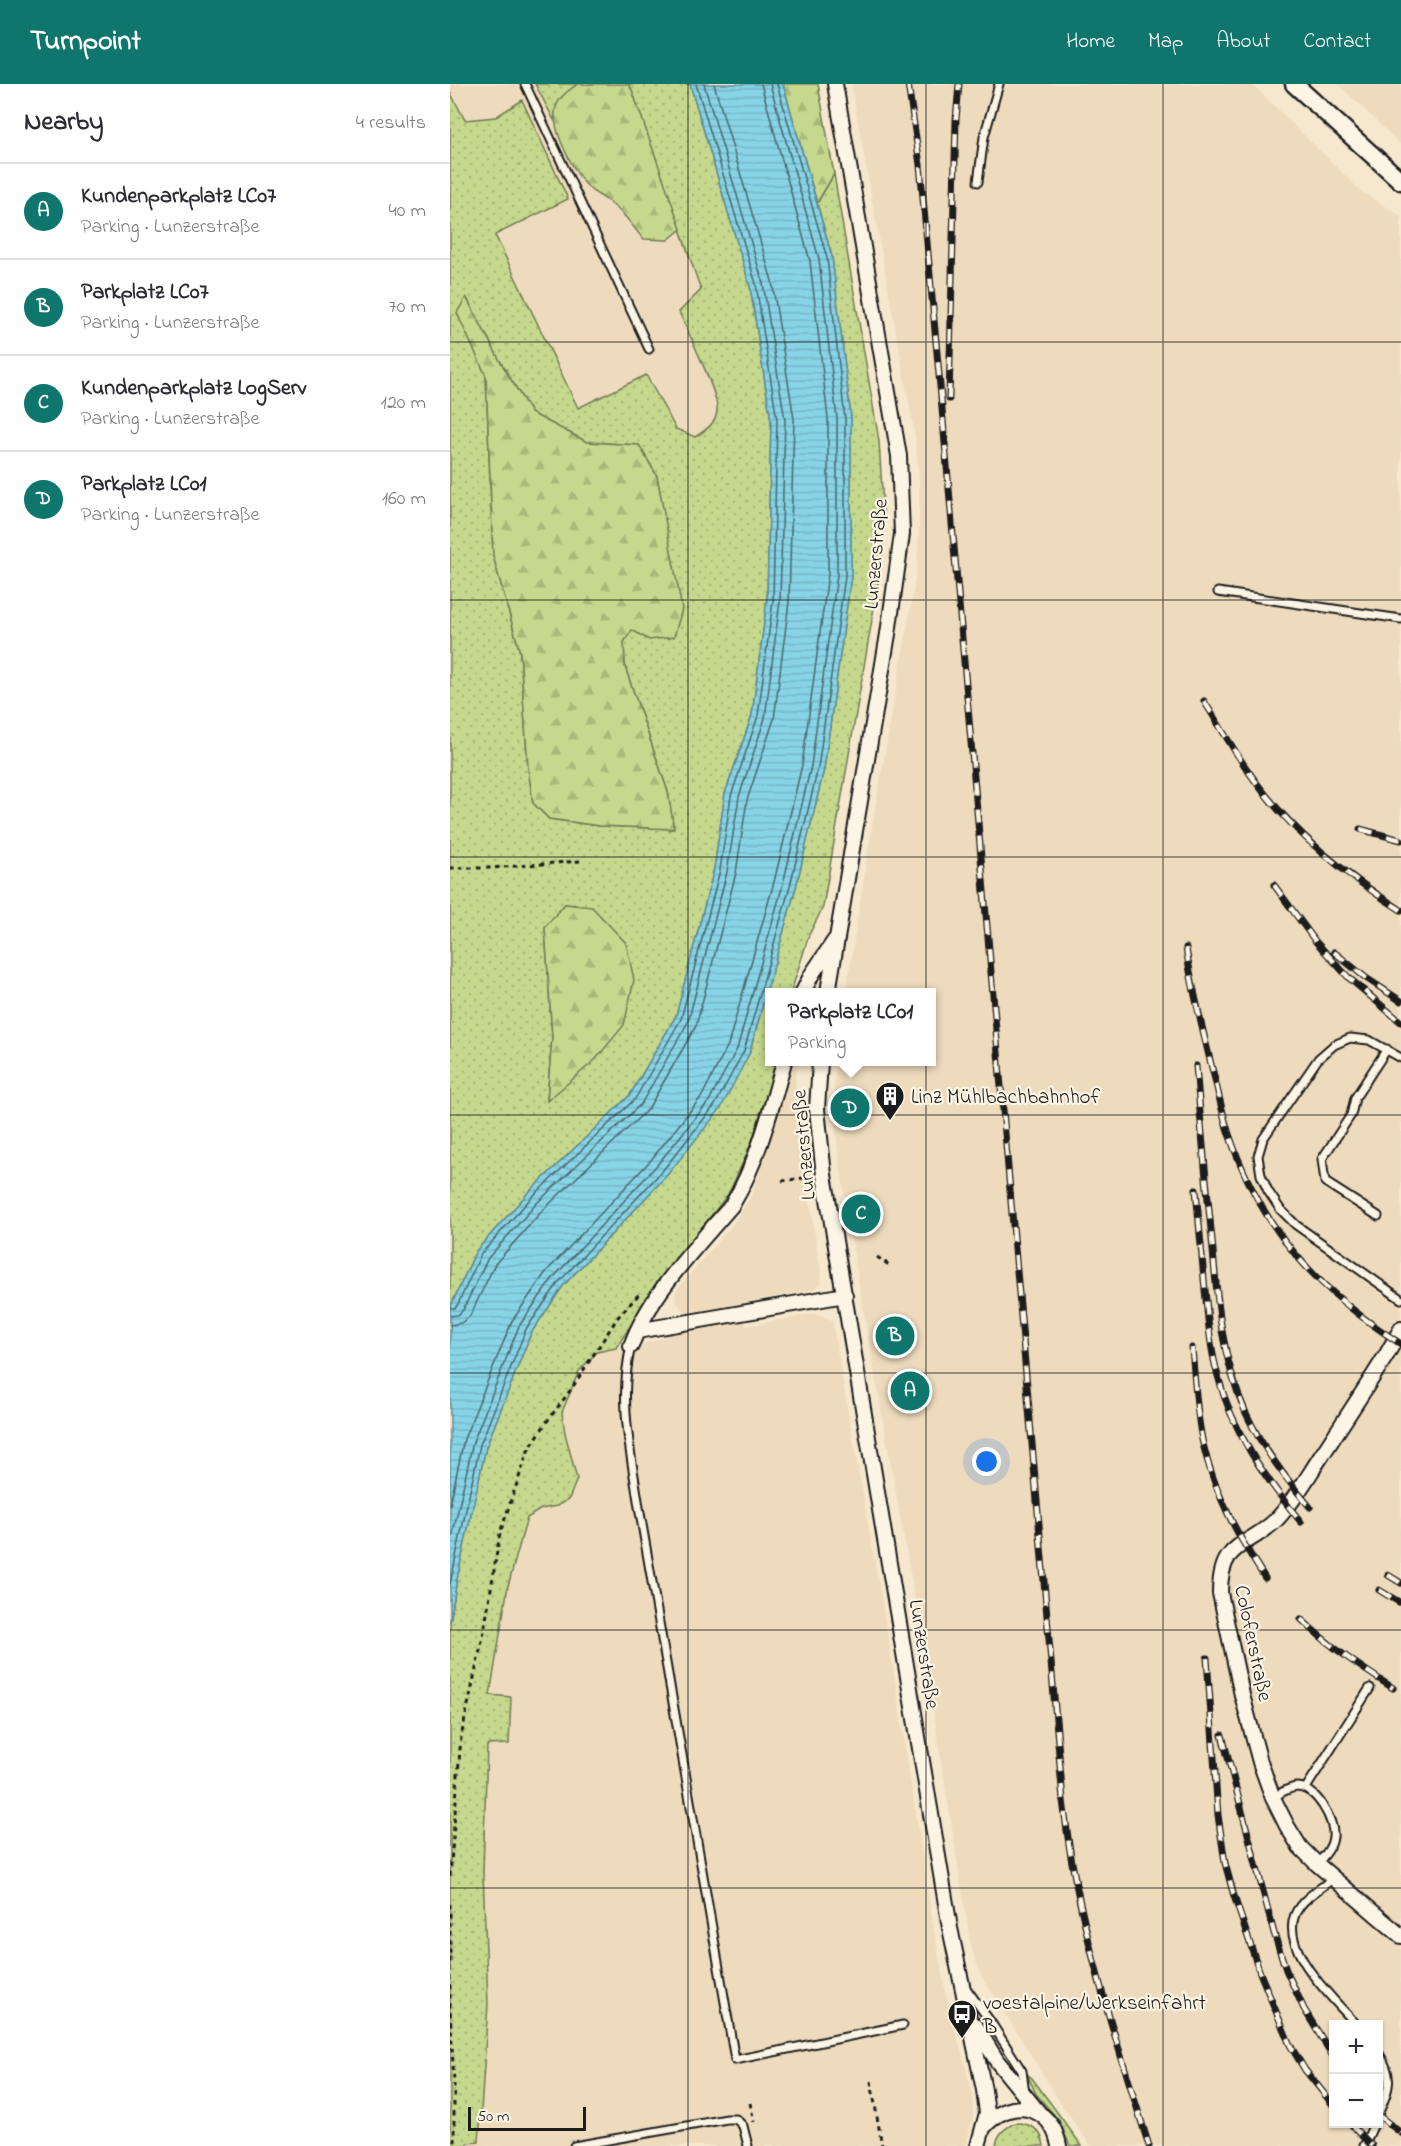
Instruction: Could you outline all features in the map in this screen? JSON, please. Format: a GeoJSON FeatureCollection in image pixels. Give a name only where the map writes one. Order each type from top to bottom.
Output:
{"type":"FeatureCollection","features":[{"type":"Feature","properties":{"kind":"street","name":"Lunzerstraße"},"geometry":{"type":"LineString","coordinates":[[829,988],[902,534],[899,456],[835,84]]}},
{"type":"Feature","properties":{"kind":"street"},"geometry":{"type":"LineString","coordinates":[[1294,84],[1401,181]]}},
{"type":"Feature","properties":{"kind":"street"},"geometry":{"type":"LineString","coordinates":[[805,988],[812,974],[838,936]]}},
{"type":"Feature","properties":{"kind":"street"},"geometry":{"type":"LineString","coordinates":[[631,1346],[666,1285],[732,1205],[741,1189],[772,1104],[783,1066]]}},
{"type":"Feature","properties":{"kind":"street","name":"Lunzerstraße"},"geometry":{"type":"LineString","coordinates":[[820,1066],[817,1089],[820,1143],[950,1928],[984,2090],[987,2113],[978,2146]]}},
{"type":"Feature","properties":{"kind":"street"},"geometry":{"type":"LineString","coordinates":[[637,1332],[845,1295]]}},
{"type":"Feature","properties":{"kind":"street","name":"Coloferstraße"},"geometry":{"type":"LineString","coordinates":[[1401,1329],[1381,1364],[1288,1506],[1263,1531],[1232,1550],[1223,1562],[1220,1577],[1220,1593],[1242,1695],[1260,1762],[1273,1798],[1287,1826],[1300,1847],[1317,1864],[1401,1936]]}},
{"type":"Feature","properties":{"kind":"street","name":"Lunzerstraße"},"geometry":{"type":"LineString","coordinates":[[970,2019],[997,2061],[1053,2127],[1059,2146]]}},
{"type":"Feature","properties":{"kind":"street"},"geometry":{"type":"LineString","coordinates":[[984,2128],[1002,2111],[1027,2108],[1039,2113]]}},
{"type":"Feature","properties":{"kind":"lane"},"geometry":{"type":"LineString","coordinates":[[525,84],[649,350]]}},
{"type":"Feature","properties":{"kind":"lane"},"geometry":{"type":"LineString","coordinates":[[978,182],[984,137],[999,84]]}},
{"type":"Feature","properties":{"kind":"lane"},"geometry":{"type":"LineString","coordinates":[[1218,592],[1401,619]]}},
{"type":"Feature","properties":{"kind":"lane"},"geometry":{"type":"LineString","coordinates":[[1401,1058],[1369,1040],[1350,1038],[1334,1045],[1318,1059],[1263,1139],[1258,1156],[1261,1174],[1268,1191],[1280,1209],[1296,1225],[1401,1299]]}},
{"type":"Feature","properties":{"kind":"lane"},"geometry":{"type":"LineString","coordinates":[[1378,1216],[1325,1182],[1322,1160],[1351,1115],[1355,1098],[1387,1049]]}},
{"type":"Feature","properties":{"kind":"lane"},"geometry":{"type":"LineString","coordinates":[[631,1346],[626,1366],[625,1384],[628,1433],[735,2060],[903,2025]]}},
{"type":"Feature","properties":{"kind":"lane"},"geometry":{"type":"LineString","coordinates":[[1306,1788],[1370,1688]]}},
{"type":"Feature","properties":{"kind":"lane"},"geometry":{"type":"LineString","coordinates":[[1273,1798],[1296,1787],[1306,1788],[1319,1800],[1329,1818],[1334,1836],[1328,1852],[1317,1864]]}},
{"type":"Feature","properties":{"kind":"lane"},"geometry":{"type":"LineString","coordinates":[[1333,1879],[1301,1904],[1293,1923],[1293,1934],[1297,1950],[1306,1967],[1352,2020]]}},
{"type":"Feature","properties":{"kind":"lane"},"geometry":{"type":"LineString","coordinates":[[960,1980],[1022,2071],[1025,2094]]}},
{"type":"Feature","properties":{"kind":"lane"},"geometry":{"type":"LineString","coordinates":[[1383,2059],[1387,2064],[1390,2078],[1388,2093],[1383,2104]]}},
{"type":"Feature","properties":{"kind":"lane"},"geometry":{"type":"LineString","coordinates":[[574,2146],[727,2119],[736,2119],[743,2126],[748,2146]]}},
{"type":"Feature","properties":{"kind":"lane"},"geometry":{"type":"LineString","coordinates":[[1364,2146],[1372,2128]]}},
{"type":"Feature","properties":{"kind":"path"},"geometry":{"type":"LineString","coordinates":[[450,868],[491,868],[580,861]]}},
{"type":"Feature","properties":{"kind":"path"},"geometry":{"type":"LineString","coordinates":[[782,1181],[810,1177]]}},
{"type":"Feature","properties":{"kind":"path"},"geometry":{"type":"LineString","coordinates":[[877,1257],[892,1267]]}},
{"type":"Feature","properties":{"kind":"path"},"geometry":{"type":"LineString","coordinates":[[450,1876],[461,1737],[484,1632],[500,1533],[528,1451],[618,1317],[647,1286]]}},
{"type":"Feature","properties":{"kind":"path"},"geometry":{"type":"LineString","coordinates":[[450,1904],[454,2146]]}},
{"type":"Feature","properties":{"kind":"path"},"geometry":{"type":"LineString","coordinates":[[872,2081],[882,2146]]}},
{"type":"Feature","properties":{"kind":"shaded area"},"geometry":{"type":"Polygon","coordinates":[[[450,84],[535,84],[590,189],[611,203],[643,239],[668,240],[681,229],[701,290],[679,312],[711,386],[717,409],[710,428],[695,437],[676,429],[646,375],[578,408],[495,235],[568,199],[521,100],[496,117],[464,120],[450,92],[450,84]]]}},
{"type":"Feature","properties":{"kind":"shaded area"},"geometry":{"type":"Polygon","coordinates":[[[851,84],[1252,84],[1362,192],[1401,216],[1401,2146],[1091,2146],[1065,2110],[981,1975],[971,1947],[920,1629],[860,1291],[835,1126],[836,1066],[936,1066],[936,988],[847,988],[872,826],[911,605],[917,565],[919,478],[915,437],[851,84]]]}},
{"type":"Feature","properties":{"kind":"shaded area"},"geometry":{"type":"Polygon","coordinates":[[[1338,84],[1401,84],[1401,145],[1338,84]]]}},
{"type":"Feature","properties":{"kind":"shaded area"},"geometry":{"type":"Polygon","coordinates":[[[794,1066],[797,1066],[795,1078],[802,1152],[821,1284],[812,1290],[686,1313],[677,1303],[675,1294],[678,1288],[731,1226],[752,1195],[794,1066]]]}},
{"type":"Feature","properties":{"kind":"shaded area"},"geometry":{"type":"Polygon","coordinates":[[[819,1314],[832,1320],[889,1642],[933,1924],[946,1994],[973,2095],[973,2116],[966,2146],[468,2146],[468,2143],[479,2142],[488,2004],[483,1872],[487,1744],[511,1698],[490,1695],[508,1586],[527,1518],[541,1509],[557,1506],[577,1479],[562,1412],[571,1389],[579,1371],[597,1352],[639,1346],[677,1332],[744,1319],[746,1326],[819,1314]]]}},
{"type":"Feature","properties":{"kind":"green space"},"geometry":{"type":"Polygon","coordinates":[[[535,84],[578,84],[561,99],[554,120],[535,84]]]}},
{"type":"Feature","properties":{"kind":"green space"},"geometry":{"type":"Polygon","coordinates":[[[578,84],[628,84],[632,90],[681,229],[668,240],[643,239],[619,210],[590,189],[577,173],[560,138],[555,116],[559,100],[578,84]]]}},
{"type":"Feature","properties":{"kind":"green space"},"geometry":{"type":"Polygon","coordinates":[[[628,84],[690,84],[750,286],[771,421],[767,600],[752,715],[725,794],[714,869],[676,1016],[630,1095],[527,1194],[476,1251],[450,1308],[450,92],[465,120],[496,117],[522,100],[568,199],[495,235],[578,408],[646,375],[676,429],[695,437],[713,422],[717,414],[716,401],[708,376],[679,312],[701,290],[628,84]],[[467,298],[486,376],[493,556],[520,652],[528,768],[533,803],[549,819],[600,826],[673,829],[668,792],[625,667],[624,642],[632,629],[668,539],[657,476],[639,445],[587,442],[531,413],[500,361],[467,298]],[[565,904],[545,927],[552,1037],[547,1100],[626,943],[591,907],[565,904]]]}},
{"type":"Feature","properties":{"kind":"green space"},"geometry":{"type":"Polygon","coordinates":[[[783,84],[818,84],[834,174],[817,203],[783,84]]]}},
{"type":"Feature","properties":{"kind":"green space"},"geometry":{"type":"Polygon","coordinates":[[[834,174],[879,441],[884,523],[882,559],[823,907],[809,935],[792,988],[768,988],[796,887],[824,769],[851,576],[851,418],[832,257],[817,203],[834,174]]]}},
{"type":"Feature","properties":{"kind":"green space"},"geometry":{"type":"Polygon","coordinates":[[[466,297],[531,413],[587,442],[639,445],[657,476],[682,609],[674,637],[649,640],[632,630],[624,642],[625,667],[668,792],[674,829],[600,826],[549,819],[533,803],[528,768],[520,652],[493,556],[486,376],[457,313],[466,297]]]}},
{"type":"Feature","properties":{"kind":"green space"},"geometry":{"type":"Polygon","coordinates":[[[565,904],[592,907],[626,943],[634,980],[624,1025],[595,1060],[547,1101],[552,1037],[545,927],[565,904]]]}},
{"type":"Feature","properties":{"kind":"green space"},"geometry":{"type":"Polygon","coordinates":[[[765,997],[765,1066],[776,1066],[751,1144],[729,1193],[660,1281],[616,1348],[597,1352],[579,1371],[562,1412],[577,1479],[569,1499],[557,1506],[541,1509],[527,1518],[508,1586],[490,1695],[511,1697],[509,1744],[487,1745],[483,1872],[488,2004],[479,2142],[468,2143],[468,2146],[450,2146],[450,1623],[457,1579],[486,1447],[531,1333],[563,1286],[668,1174],[749,1054],[765,997]]]}},
{"type":"Feature","properties":{"kind":"green space"},"geometry":{"type":"Polygon","coordinates":[[[1027,2074],[1082,2146],[1070,2146],[1059,2121],[1036,2094],[1027,2074]]]}},
{"type":"Feature","properties":{"kind":"green space"},"geometry":{"type":"Polygon","coordinates":[[[1015,2123],[1035,2128],[1044,2146],[996,2146],[1002,2132],[1015,2123]]]}},
{"type":"Feature","properties":{"kind":"water"},"geometry":{"type":"Polygon","coordinates":[[[690,84],[783,84],[832,257],[851,418],[851,576],[824,769],[796,887],[768,988],[765,988],[765,997],[749,1054],[721,1108],[668,1174],[563,1286],[531,1333],[486,1447],[457,1579],[450,1623],[450,1308],[476,1251],[527,1194],[630,1095],[676,1016],[714,869],[725,794],[752,715],[767,600],[771,421],[750,286],[690,84]]]}},
{"type":"Feature","properties":{"kind":"railway"},"geometry":{"type":"LineString","coordinates":[[908,84],[920,165],[941,397],[1063,1800],[1072,1864],[1089,1942],[1107,2010],[1149,2146]]}},
{"type":"Feature","properties":{"kind":"railway"},"geometry":{"type":"LineString","coordinates":[[949,399],[956,120],[959,84]]}},
{"type":"Feature","properties":{"kind":"railway"},"geometry":{"type":"LineString","coordinates":[[1204,701],[1254,779],[1292,825],[1326,856],[1401,910]]}},
{"type":"Feature","properties":{"kind":"railway"},"geometry":{"type":"LineString","coordinates":[[1360,829],[1401,840]]}},
{"type":"Feature","properties":{"kind":"railway"},"geometry":{"type":"LineString","coordinates":[[1274,885],[1316,942],[1349,978],[1401,1022]]}},
{"type":"Feature","properties":{"kind":"railway"},"geometry":{"type":"LineString","coordinates":[[1186,948],[1191,978],[1227,1126],[1242,1168],[1258,1199],[1275,1228],[1318,1279],[1343,1302],[1401,1344]]}},
{"type":"Feature","properties":{"kind":"railway"},"geometry":{"type":"LineString","coordinates":[[1334,952],[1366,978],[1401,1001]]}},
{"type":"Feature","properties":{"kind":"railway"},"geometry":{"type":"LineString","coordinates":[[1196,1066],[1218,1305],[1231,1371],[1246,1413],[1259,1438],[1283,1474],[1310,1507]]}},
{"type":"Feature","properties":{"kind":"railway"},"geometry":{"type":"LineString","coordinates":[[1196,1190],[1210,1333],[1215,1365],[1224,1396],[1251,1453],[1301,1522]]}},
{"type":"Feature","properties":{"kind":"railway"},"geometry":{"type":"LineString","coordinates":[[1192,1348],[1199,1420],[1208,1462],[1228,1514],[1265,1578]]}},
{"type":"Feature","properties":{"kind":"railway"},"geometry":{"type":"LineString","coordinates":[[1388,1575],[1401,1583]]}},
{"type":"Feature","properties":{"kind":"railway"},"geometry":{"type":"LineString","coordinates":[[1379,1590],[1399,1602]]}},
{"type":"Feature","properties":{"kind":"railway"},"geometry":{"type":"LineString","coordinates":[[1301,1619],[1345,1656],[1393,1688]]}},
{"type":"Feature","properties":{"kind":"railway"},"geometry":{"type":"LineString","coordinates":[[1207,1658],[1218,1815],[1225,1863],[1234,1896],[1260,1973],[1290,2045],[1305,2070],[1329,2100]]}},
{"type":"Feature","properties":{"kind":"railway"},"geometry":{"type":"LineString","coordinates":[[1222,1735],[1274,1933],[1286,1970],[1304,2009],[1329,2050]]}},
{"type":"Feature","properties":{"kind":"railway"},"geometry":{"type":"LineString","coordinates":[[1383,2119],[1401,2133]]}},
{"type":"Feature","properties":{"kind":"railway"},"geometry":{"type":"LineString","coordinates":[[1354,2128],[1372,2146]]}},
{"type":"Feature","properties":{"kind":"place","name":"Parkplatz LC01"},"geometry":{"type":"Point","coordinates":[850,1108]}},
{"type":"Feature","properties":{"kind":"place","name":"Linz Mühlbachbahnhof"},"geometry":{"type":"Point","coordinates":[890,1122]}},
{"type":"Feature","properties":{"kind":"place","name":"Kundenparkplatz LogServ"},"geometry":{"type":"Point","coordinates":[861,1214]}},
{"type":"Feature","properties":{"kind":"place","name":"Parkplatz LC07"},"geometry":{"type":"Point","coordinates":[895,1336]}},
{"type":"Feature","properties":{"kind":"place","name":"Kundenparkplatz LC07"},"geometry":{"type":"Point","coordinates":[910,1391]}},
{"type":"Feature","properties":{"kind":"place","name":"voestalpine/Werkseinfahrt B"},"geometry":{"type":"Point","coordinates":[962,2040]}}]}
